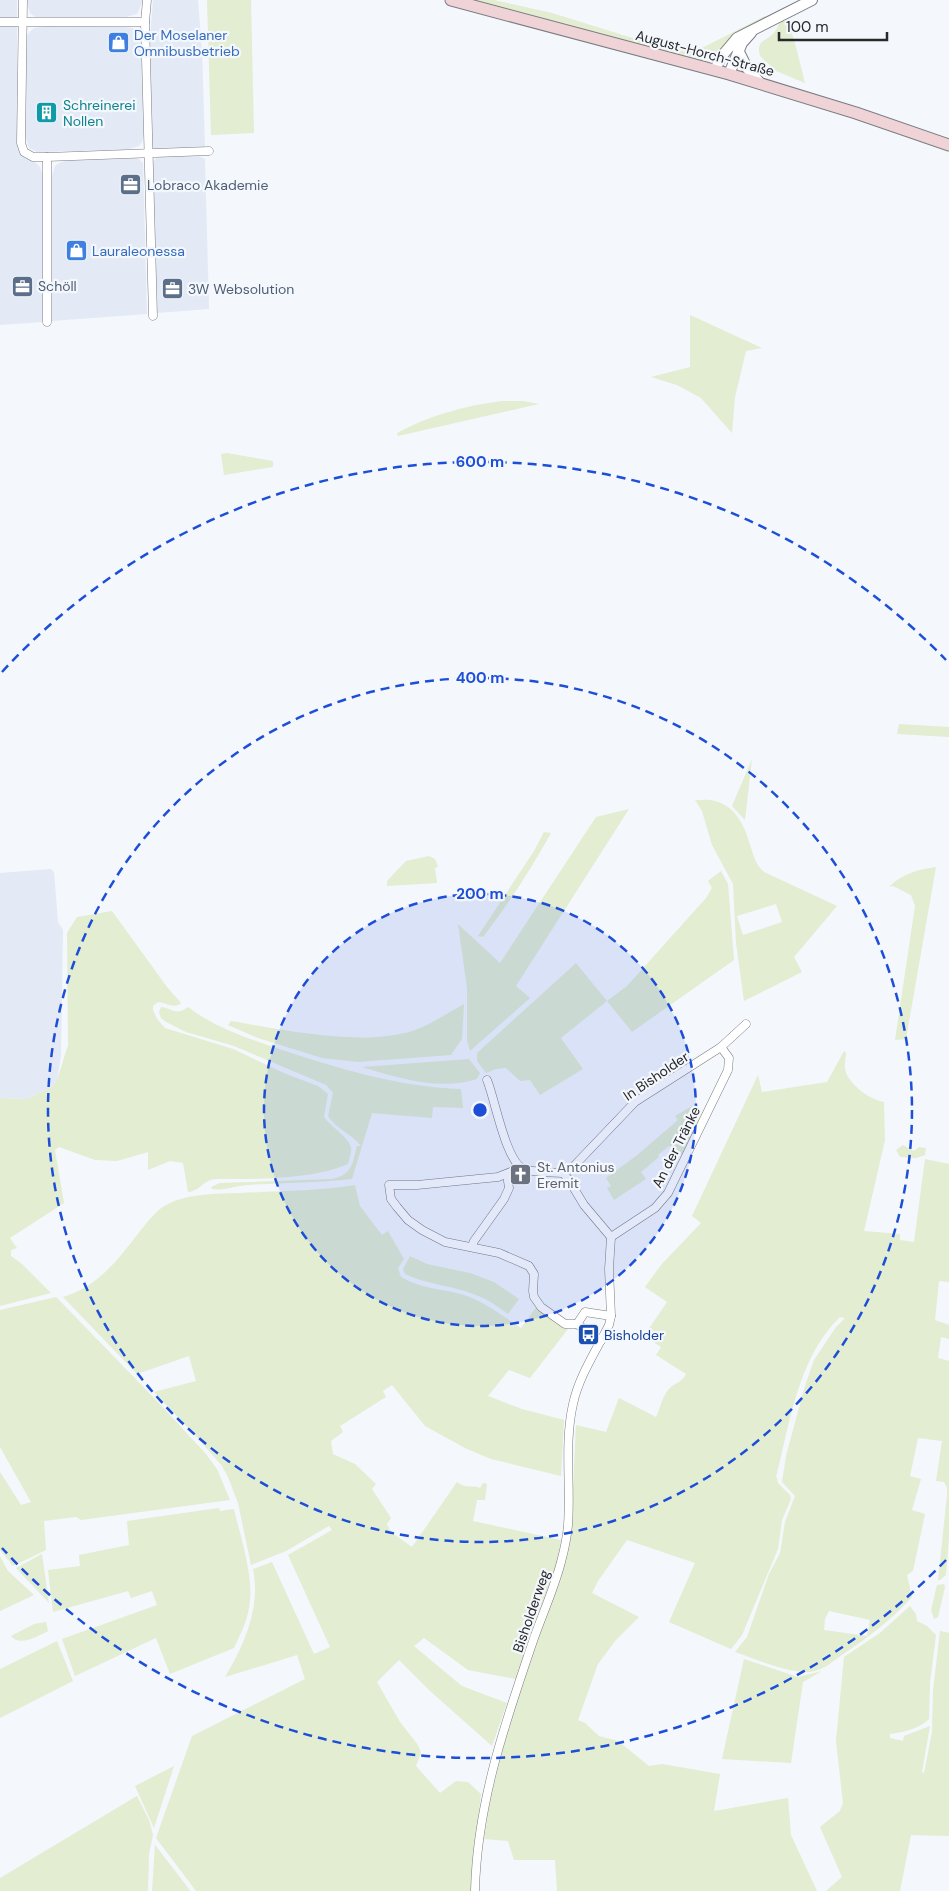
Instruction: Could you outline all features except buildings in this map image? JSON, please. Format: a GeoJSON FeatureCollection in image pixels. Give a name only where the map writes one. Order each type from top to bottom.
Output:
{"type":"FeatureCollection","features":[{"type":"Feature","properties":{"kind":"main road","name":"August-Horch-Straße"},"geometry":{"type":"LineString","coordinates":[[451,0],[760,83],[949,145]]}},
{"type":"Feature","properties":{"kind":"street"},"geometry":{"type":"LineString","coordinates":[[23,0],[21,143],[24,152],[33,157],[47,157],[209,151]]}},
{"type":"Feature","properties":{"kind":"street"},"geometry":{"type":"LineString","coordinates":[[715,70],[721,57],[732,42],[744,33],[812,0]]}},
{"type":"Feature","properties":{"kind":"street"},"geometry":{"type":"LineString","coordinates":[[147,1],[145,22],[153,316]]}},
{"type":"Feature","properties":{"kind":"street"},"geometry":{"type":"LineString","coordinates":[[0,22],[145,22]]}},
{"type":"Feature","properties":{"kind":"street"},"geometry":{"type":"LineString","coordinates":[[729,74],[744,39],[757,28]]}},
{"type":"Feature","properties":{"kind":"street"},"geometry":{"type":"LineString","coordinates":[[738,50],[747,68],[760,83]]}},
{"type":"Feature","properties":{"kind":"street"},"geometry":{"type":"LineString","coordinates":[[47,157],[47,322]]}},
{"type":"Feature","properties":{"kind":"street","name":"In Bisholder"},"geometry":{"type":"LineString","coordinates":[[563,1173],[572,1168],[635,1102],[721,1047],[746,1024]]}},
{"type":"Feature","properties":{"kind":"street","name":"An der Tränke"},"geometry":{"type":"LineString","coordinates":[[611,1237],[655,1208],[672,1187],[728,1070],[729,1058],[721,1047]]}},
{"type":"Feature","properties":{"kind":"street"},"geometry":{"type":"LineString","coordinates":[[488,1080],[494,1096],[505,1143],[517,1165],[523,1169],[533,1171],[563,1173],[584,1205],[611,1237],[608,1261],[611,1316],[601,1341],[577,1324],[565,1324],[537,1302],[533,1291],[534,1274],[529,1266],[499,1253],[445,1242],[408,1220],[391,1199],[389,1185],[417,1185],[498,1177],[513,1171],[517,1165]]}},
{"type":"Feature","properties":{"kind":"street"},"geometry":{"type":"LineString","coordinates":[[472,1246],[504,1199],[509,1188],[507,1174]]}},
{"type":"Feature","properties":{"kind":"street"},"geometry":{"type":"LineString","coordinates":[[577,1324],[584,1312],[611,1316]]}},
{"type":"Feature","properties":{"kind":"street","name":"Bisholderweg"},"geometry":{"type":"LineString","coordinates":[[476,1891],[479,1838],[486,1796],[511,1707],[560,1564],[568,1526],[569,1429],[575,1396],[601,1341]]}},
{"type":"Feature","properties":{"kind":"shaded area"},"geometry":{"type":"Polygon","coordinates":[[[0,0],[17,0],[17,19],[0,21],[0,0]]]}},
{"type":"Feature","properties":{"kind":"shaded area"},"geometry":{"type":"Polygon","coordinates":[[[26,0],[142,0],[142,3],[137,14],[126,17],[35,17],[30,13],[26,0]]]}},
{"type":"Feature","properties":{"kind":"shaded area"},"geometry":{"type":"Polygon","coordinates":[[[153,0],[198,0],[202,51],[205,146],[203,148],[155,150],[152,146],[150,38],[153,0]]]}},
{"type":"Feature","properties":{"kind":"shaded area"},"geometry":{"type":"Polygon","coordinates":[[[0,23],[17,25],[17,146],[24,157],[40,167],[43,176],[43,322],[0,325],[0,23]]]}},
{"type":"Feature","properties":{"kind":"shaded area"},"geometry":{"type":"Polygon","coordinates":[[[47,26],[126,27],[138,31],[141,44],[144,135],[139,146],[125,150],[37,152],[29,148],[25,135],[26,36],[34,28],[47,26]]]}},
{"type":"Feature","properties":{"kind":"shaded area"},"geometry":{"type":"Polygon","coordinates":[[[197,155],[205,159],[209,309],[157,313],[152,163],[157,157],[197,155]]]}},
{"type":"Feature","properties":{"kind":"shaded area"},"geometry":{"type":"Polygon","coordinates":[[[138,158],[143,163],[147,314],[52,321],[52,176],[55,166],[69,160],[138,158]]]}},
{"type":"Feature","properties":{"kind":"shaded area"},"geometry":{"type":"Polygon","coordinates":[[[51,869],[54,872],[58,922],[63,930],[61,1056],[57,1080],[52,1087],[27,1099],[0,1098],[0,873],[51,869]]]}},
{"type":"Feature","properties":{"kind":"green space"},"geometry":{"type":"Polygon","coordinates":[[[207,0],[251,0],[254,133],[211,135],[207,0]]]}},
{"type":"Feature","properties":{"kind":"green space"},"geometry":{"type":"Polygon","coordinates":[[[466,0],[494,0],[552,13],[655,45],[681,51],[702,48],[765,16],[766,18],[718,55],[711,59],[702,60],[466,0]]]}},
{"type":"Feature","properties":{"kind":"green space"},"geometry":{"type":"Polygon","coordinates":[[[787,17],[805,83],[776,71],[760,56],[760,44],[774,33],[780,23],[787,17]]]}},
{"type":"Feature","properties":{"kind":"green space"},"geometry":{"type":"Polygon","coordinates":[[[690,315],[762,348],[746,351],[735,397],[732,433],[701,398],[677,385],[651,377],[690,367],[690,315]]]}},
{"type":"Feature","properties":{"kind":"green space"},"geometry":{"type":"Polygon","coordinates":[[[502,401],[523,401],[539,404],[398,436],[397,433],[422,421],[448,412],[502,401]]]}},
{"type":"Feature","properties":{"kind":"green space"},"geometry":{"type":"Polygon","coordinates":[[[227,453],[273,461],[273,467],[224,475],[221,454],[227,453]]]}},
{"type":"Feature","properties":{"kind":"green space"},"geometry":{"type":"Polygon","coordinates":[[[899,724],[949,727],[949,737],[897,734],[899,724]]]}},
{"type":"Feature","properties":{"kind":"green space"},"geometry":{"type":"Polygon","coordinates":[[[752,759],[745,820],[732,806],[752,759]]]}},
{"type":"Feature","properties":{"kind":"green space"},"geometry":{"type":"Polygon","coordinates":[[[695,800],[713,800],[728,807],[742,824],[755,860],[764,872],[837,906],[794,957],[802,972],[744,1001],[736,943],[733,884],[712,845],[702,811],[695,800]],[[776,904],[737,916],[743,935],[782,922],[776,904]]]}},
{"type":"Feature","properties":{"kind":"green space"},"geometry":{"type":"Polygon","coordinates":[[[629,809],[516,986],[530,998],[470,1051],[467,1040],[467,988],[458,924],[500,963],[596,817],[629,809]]]}},
{"type":"Feature","properties":{"kind":"green space"},"geometry":{"type":"Polygon","coordinates":[[[544,832],[551,833],[527,873],[483,937],[478,936],[534,851],[544,832]]]}},
{"type":"Feature","properties":{"kind":"green space"},"geometry":{"type":"Polygon","coordinates":[[[429,856],[435,859],[438,867],[435,868],[437,883],[387,886],[387,881],[406,861],[429,856]]]}},
{"type":"Feature","properties":{"kind":"green space"},"geometry":{"type":"Polygon","coordinates":[[[936,867],[906,1039],[895,1040],[915,906],[911,895],[893,886],[889,887],[894,882],[911,873],[936,867]]]}},
{"type":"Feature","properties":{"kind":"green space"},"geometry":{"type":"Polygon","coordinates":[[[721,871],[728,884],[734,960],[632,1032],[607,1001],[627,986],[706,898],[712,888],[708,881],[721,871]]]}},
{"type":"Feature","properties":{"kind":"green space"},"geometry":{"type":"Polygon","coordinates":[[[112,911],[167,987],[181,1003],[173,1006],[158,1002],[153,1006],[157,1019],[165,1028],[233,1049],[286,1074],[318,1086],[328,1094],[324,1117],[350,1144],[351,1151],[348,1164],[317,1173],[283,1178],[215,1179],[188,1192],[183,1163],[170,1161],[148,1170],[148,1152],[117,1161],[95,1160],[59,1147],[55,1150],[64,1203],[10,1238],[17,1248],[11,1250],[11,1256],[22,1264],[51,1293],[0,1306],[0,1098],[27,1099],[52,1087],[57,1080],[68,1045],[67,933],[77,917],[112,911]]]}},
{"type":"Feature","properties":{"kind":"green space"},"geometry":{"type":"Polygon","coordinates":[[[576,963],[607,1001],[561,1038],[583,1069],[540,1095],[530,1080],[520,1081],[506,1068],[486,1073],[477,1061],[477,1053],[576,963]]]}},
{"type":"Feature","properties":{"kind":"green space"},"geometry":{"type":"Polygon","coordinates":[[[464,1004],[462,1039],[451,1055],[357,1062],[322,1058],[258,1038],[228,1025],[231,1021],[327,1036],[377,1037],[400,1034],[420,1028],[464,1004]]]}},
{"type":"Feature","properties":{"kind":"green space"},"geometry":{"type":"Polygon","coordinates":[[[161,1007],[181,1011],[188,1007],[221,1027],[245,1037],[348,1070],[415,1085],[461,1089],[463,1108],[433,1107],[432,1118],[372,1113],[352,1179],[212,1189],[211,1187],[220,1183],[332,1179],[339,1177],[348,1171],[357,1146],[361,1146],[331,1121],[328,1116],[333,1093],[326,1085],[234,1046],[186,1032],[161,1018],[159,1012],[161,1007]]]}},
{"type":"Feature","properties":{"kind":"green space"},"geometry":{"type":"Polygon","coordinates":[[[844,1051],[846,1053],[845,1069],[850,1080],[866,1095],[884,1102],[885,1140],[864,1231],[900,1234],[900,1240],[914,1242],[925,1159],[949,1164],[949,1282],[939,1281],[935,1320],[949,1325],[949,1339],[941,1337],[938,1358],[949,1361],[949,1538],[946,1575],[938,1580],[947,1495],[947,1488],[944,1482],[936,1481],[942,1441],[918,1438],[910,1476],[921,1479],[912,1510],[925,1514],[913,1571],[907,1575],[912,1597],[896,1614],[870,1635],[830,1663],[813,1672],[790,1670],[735,1652],[747,1637],[769,1574],[780,1553],[785,1522],[795,1496],[782,1482],[786,1456],[814,1360],[836,1327],[845,1318],[840,1317],[814,1351],[791,1413],[776,1477],[778,1483],[790,1495],[791,1499],[782,1520],[778,1549],[742,1635],[731,1649],[669,1622],[695,1563],[627,1540],[598,1581],[592,1593],[639,1617],[615,1641],[598,1664],[578,1720],[585,1723],[599,1736],[618,1741],[649,1766],[662,1764],[720,1774],[714,1811],[788,1798],[791,1835],[817,1891],[557,1891],[555,1860],[514,1860],[508,1841],[484,1839],[490,1800],[513,1709],[565,1563],[572,1510],[576,1425],[606,1432],[619,1398],[656,1417],[668,1390],[686,1374],[656,1355],[661,1347],[644,1336],[667,1302],[645,1287],[661,1265],[701,1223],[692,1216],[758,1075],[762,1092],[827,1082],[844,1051]],[[829,1611],[825,1619],[824,1630],[867,1636],[870,1620],[829,1611]]]}},
{"type":"Feature","properties":{"kind":"green space"},"geometry":{"type":"Polygon","coordinates":[[[469,1059],[480,1073],[477,1079],[448,1084],[419,1082],[362,1067],[469,1059]]]}},
{"type":"Feature","properties":{"kind":"green space"},"geometry":{"type":"Polygon","coordinates":[[[692,1106],[696,1106],[704,1116],[684,1157],[674,1146],[669,1146],[641,1172],[646,1179],[614,1200],[607,1188],[611,1186],[606,1178],[636,1156],[678,1120],[675,1116],[692,1106]]]}},
{"type":"Feature","properties":{"kind":"green space"},"geometry":{"type":"Polygon","coordinates":[[[903,1145],[914,1151],[919,1147],[926,1148],[925,1155],[916,1158],[900,1157],[896,1150],[903,1145]]]}},
{"type":"Feature","properties":{"kind":"green space"},"geometry":{"type":"Polygon","coordinates":[[[355,1185],[360,1206],[382,1235],[388,1231],[404,1259],[398,1268],[401,1277],[425,1287],[472,1298],[521,1328],[537,1306],[568,1329],[530,1378],[509,1370],[488,1396],[522,1409],[564,1420],[561,1476],[491,1459],[465,1448],[425,1426],[392,1385],[383,1391],[386,1397],[340,1426],[343,1432],[331,1441],[333,1454],[355,1464],[376,1484],[372,1489],[391,1518],[387,1524],[391,1532],[412,1547],[457,1482],[464,1486],[480,1488],[483,1483],[487,1484],[485,1500],[477,1500],[473,1521],[561,1540],[558,1559],[516,1679],[468,1670],[424,1638],[414,1646],[462,1686],[507,1703],[492,1746],[429,1690],[399,1660],[377,1682],[400,1722],[418,1745],[421,1753],[416,1766],[440,1793],[456,1781],[468,1782],[481,1794],[471,1891],[196,1891],[156,1838],[192,1736],[305,1679],[297,1655],[225,1677],[239,1652],[253,1612],[255,1583],[253,1569],[272,1562],[314,1654],[330,1647],[288,1555],[332,1530],[329,1526],[286,1551],[251,1565],[238,1503],[222,1466],[154,1392],[196,1381],[189,1356],[137,1374],[63,1297],[75,1293],[96,1280],[122,1254],[154,1215],[166,1205],[175,1201],[203,1195],[312,1190],[355,1185]]]}},
{"type":"Feature","properties":{"kind":"green space"},"geometry":{"type":"Polygon","coordinates":[[[410,1256],[427,1264],[470,1273],[494,1282],[519,1299],[508,1314],[491,1302],[466,1291],[415,1278],[405,1274],[403,1269],[410,1256]]]}},
{"type":"Feature","properties":{"kind":"green space"},"geometry":{"type":"Polygon","coordinates":[[[56,1297],[206,1454],[217,1469],[230,1500],[81,1520],[76,1517],[44,1521],[46,1550],[13,1566],[0,1550],[0,1472],[21,1505],[31,1502],[0,1447],[0,1310],[56,1297]]]}},
{"type":"Feature","properties":{"kind":"green space"},"geometry":{"type":"Polygon","coordinates":[[[219,1508],[220,1511],[234,1509],[250,1579],[248,1613],[234,1648],[170,1674],[156,1638],[75,1676],[62,1639],[157,1605],[152,1591],[131,1598],[128,1591],[53,1612],[48,1570],[80,1566],[79,1555],[129,1545],[127,1521],[219,1508]]]}},
{"type":"Feature","properties":{"kind":"green space"},"geometry":{"type":"Polygon","coordinates":[[[42,1554],[49,1603],[16,1568],[42,1554]]]}},
{"type":"Feature","properties":{"kind":"green space"},"geometry":{"type":"Polygon","coordinates":[[[0,1556],[8,1571],[34,1595],[0,1611],[0,1556]]]}},
{"type":"Feature","properties":{"kind":"green space"},"geometry":{"type":"Polygon","coordinates":[[[944,1584],[945,1587],[938,1617],[934,1619],[931,1610],[937,1585],[944,1584]]]}},
{"type":"Feature","properties":{"kind":"green space"},"geometry":{"type":"Polygon","coordinates":[[[910,1606],[916,1614],[917,1621],[927,1626],[936,1635],[930,1683],[929,1719],[916,1728],[890,1734],[890,1738],[903,1741],[904,1736],[930,1726],[922,1772],[924,1773],[932,1732],[933,1691],[940,1631],[949,1633],[949,1836],[911,1835],[900,1891],[826,1891],[842,1877],[820,1827],[840,1811],[843,1803],[836,1741],[844,1657],[880,1633],[910,1606]]]}},
{"type":"Feature","properties":{"kind":"green space"},"geometry":{"type":"Polygon","coordinates":[[[46,1622],[48,1631],[34,1638],[19,1641],[11,1636],[34,1624],[46,1622]]]}},
{"type":"Feature","properties":{"kind":"green space"},"geometry":{"type":"Polygon","coordinates":[[[57,1641],[73,1681],[0,1718],[0,1669],[57,1641]]]}},
{"type":"Feature","properties":{"kind":"green space"},"geometry":{"type":"Polygon","coordinates":[[[744,1659],[798,1677],[822,1671],[803,1682],[791,1763],[722,1759],[744,1659]]]}},
{"type":"Feature","properties":{"kind":"green space"},"geometry":{"type":"Polygon","coordinates":[[[174,1766],[154,1828],[135,1786],[174,1766]]]}},
{"type":"Feature","properties":{"kind":"green space"},"geometry":{"type":"Polygon","coordinates":[[[137,1796],[149,1820],[153,1835],[149,1854],[148,1891],[0,1891],[0,1878],[137,1796]]]}},
{"type":"Feature","properties":{"kind":"green space"},"geometry":{"type":"Polygon","coordinates":[[[155,1845],[189,1889],[190,1891],[152,1891],[155,1845]]]}},
{"type":"Feature","properties":{"kind":"place","name":"Der Moselaner Omnibusbetrieb"},"geometry":{"type":"Point","coordinates":[118,43]}},
{"type":"Feature","properties":{"kind":"place","name":"Schreinerei Nollen"},"geometry":{"type":"Point","coordinates":[47,113]}},
{"type":"Feature","properties":{"kind":"place","name":"Lobraco Akademie"},"geometry":{"type":"Point","coordinates":[131,185]}},
{"type":"Feature","properties":{"kind":"place","name":"Lauraleonessa"},"geometry":{"type":"Point","coordinates":[76,251]}},
{"type":"Feature","properties":{"kind":"place","name":"Schöll"},"geometry":{"type":"Point","coordinates":[22,286]}},
{"type":"Feature","properties":{"kind":"place","name":"3W Websolution"},"geometry":{"type":"Point","coordinates":[172,289]}},
{"type":"Feature","properties":{"kind":"place","name":"St. Antonius Eremit"},"geometry":{"type":"Point","coordinates":[521,1175]}},
{"type":"Feature","properties":{"kind":"place","name":"Bisholder"},"geometry":{"type":"Point","coordinates":[588,1335]}}]}
